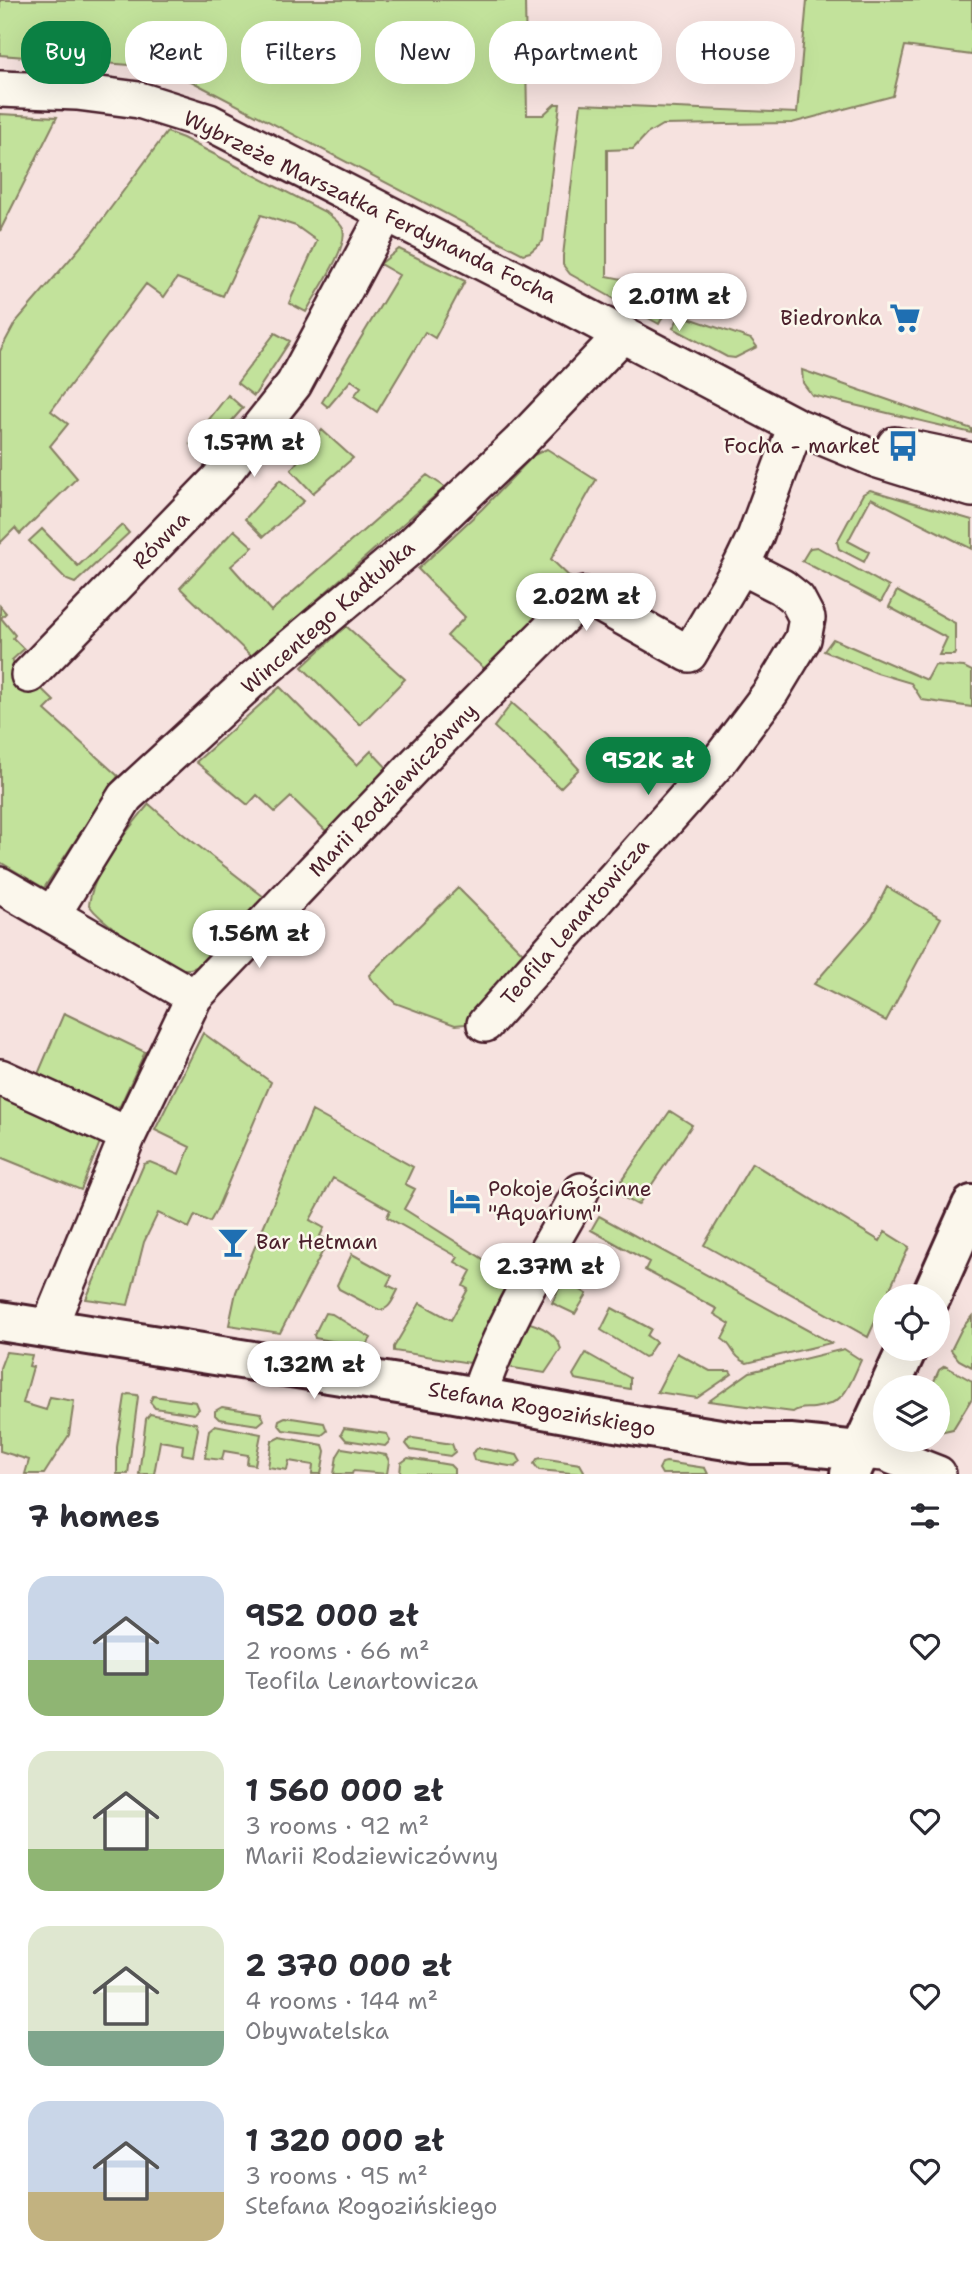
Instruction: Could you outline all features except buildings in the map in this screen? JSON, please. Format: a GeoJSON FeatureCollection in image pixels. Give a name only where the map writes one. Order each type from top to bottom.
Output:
{"type":"FeatureCollection","features":[{"type":"Feature","properties":{"kind":"street","name":"Wybrzeże Marszałka Ferdynanda Focha"},"geometry":{"type":"LineString","coordinates":[[0,89],[78,92],[139,100],[209,122],[623,334],[796,426],[878,460],[972,489]]}},
{"type":"Feature","properties":{"kind":"street","name":"Równa"},"geometry":{"type":"LineString","coordinates":[[29,675],[218,480],[294,384],[386,213]]}},
{"type":"Feature","properties":{"kind":"street","name":"Wincentego Kadłubka"},"geometry":{"type":"LineString","coordinates":[[52,915],[125,797],[253,679],[409,548],[519,443],[623,334]]}},
{"type":"Feature","properties":{"kind":"street","name":"Wybrzeże Marszałka Ferdynanda Focha"},"geometry":{"type":"LineString","coordinates":[[796,426],[972,461]]}},
{"type":"Feature","properties":{"kind":"street","name":"Marii Rodziewiczówny"},"geometry":{"type":"LineString","coordinates":[[49,1327],[128,1135],[194,997],[418,762],[584,594],[689,654],[755,537],[796,426]]}},
{"type":"Feature","properties":{"kind":"street","name":"Teofila Lenartowicza"},"geometry":{"type":"LineString","coordinates":[[485,1024],[719,761],[771,692],[803,639],[807,618],[797,599],[782,587],[741,566]]}},
{"type":"Feature","properties":{"kind":"street"},"geometry":{"type":"LineString","coordinates":[[0,885],[194,997]]}},
{"type":"Feature","properties":{"kind":"street"},"geometry":{"type":"LineString","coordinates":[[0,1077],[128,1135]]}},
{"type":"Feature","properties":{"kind":"street"},"geometry":{"type":"LineString","coordinates":[[478,1397],[491,1359],[519,1301],[581,1191]]}},
{"type":"Feature","properties":{"kind":"street"},"geometry":{"type":"LineString","coordinates":[[937,1284],[972,1205]]}},
{"type":"Feature","properties":{"kind":"street","name":"Stefana Rogozińskiego"},"geometry":{"type":"LineString","coordinates":[[0,1321],[478,1397],[752,1444],[790,1444],[855,1462]]}},
{"type":"Feature","properties":{"kind":"street"},"geometry":{"type":"LineString","coordinates":[[855,1462],[873,1423]]}},
{"type":"Feature","properties":{"kind":"street","name":"Stefana Rogozińskiego"},"geometry":{"type":"LineString","coordinates":[[752,1444],[801,1474]]}},
{"type":"Feature","properties":{"kind":"street"},"geometry":{"type":"LineString","coordinates":[[855,1462],[884,1453],[938,1474]]}},
{"type":"Feature","properties":{"kind":"green space"},"geometry":{"type":"Polygon","coordinates":[[[0,0],[525,0],[525,21],[489,21],[489,84],[526,84],[527,115],[543,115],[555,104],[560,104],[543,241],[530,252],[523,254],[197,84],[227,84],[227,21],[125,21],[125,65],[111,64],[111,21],[21,21],[21,57],[0,55],[0,0]]]}},
{"type":"Feature","properties":{"kind":"green space"},"geometry":{"type":"Polygon","coordinates":[[[807,0],[972,0],[972,55],[905,46],[893,96],[792,123],[662,125],[647,134],[633,149],[607,150],[607,276],[652,285],[648,305],[666,311],[659,324],[570,274],[563,265],[563,256],[581,104],[797,113],[807,0]]]}},
{"type":"Feature","properties":{"kind":"green space"},"geometry":{"type":"Polygon","coordinates":[[[0,114],[57,117],[0,231],[0,114]]]}},
{"type":"Feature","properties":{"kind":"green space"},"geometry":{"type":"Polygon","coordinates":[[[167,132],[327,213],[343,229],[341,247],[306,312],[289,303],[317,241],[296,226],[261,215],[223,296],[177,278],[164,297],[146,284],[51,411],[68,424],[50,446],[77,478],[20,534],[15,528],[0,543],[0,351],[15,323],[90,236],[167,132]]]}},
{"type":"Feature","properties":{"kind":"green space"},"geometry":{"type":"Polygon","coordinates":[[[399,249],[465,281],[435,338],[425,332],[377,412],[354,396],[361,387],[351,380],[328,407],[322,402],[399,275],[380,264],[399,249]]]}},
{"type":"Feature","properties":{"kind":"green space"},"geometry":{"type":"Polygon","coordinates":[[[680,315],[751,339],[757,347],[735,358],[727,357],[673,328],[680,315]]]}},
{"type":"Feature","properties":{"kind":"green space"},"geometry":{"type":"Polygon","coordinates":[[[275,333],[290,341],[254,396],[237,383],[275,333]]]}},
{"type":"Feature","properties":{"kind":"green space"},"geometry":{"type":"Polygon","coordinates":[[[802,370],[972,429],[972,433],[812,395],[803,383],[802,370]]]}},
{"type":"Feature","properties":{"kind":"green space"},"geometry":{"type":"Polygon","coordinates":[[[228,395],[243,408],[203,454],[190,444],[228,395]]]}},
{"type":"Feature","properties":{"kind":"green space"},"geometry":{"type":"Polygon","coordinates":[[[322,430],[353,458],[313,493],[291,470],[322,430]]]}},
{"type":"Feature","properties":{"kind":"green space"},"geometry":{"type":"Polygon","coordinates":[[[547,449],[596,480],[551,559],[574,581],[486,670],[447,636],[465,617],[418,569],[534,455],[547,449]]]}},
{"type":"Feature","properties":{"kind":"green space"},"geometry":{"type":"Polygon","coordinates":[[[427,475],[445,487],[252,657],[180,588],[234,530],[253,547],[231,566],[271,611],[427,475]]]}},
{"type":"Feature","properties":{"kind":"green space"},"geometry":{"type":"Polygon","coordinates":[[[280,480],[304,501],[263,537],[245,519],[280,480]]]}},
{"type":"Feature","properties":{"kind":"green space"},"geometry":{"type":"Polygon","coordinates":[[[870,490],[972,520],[972,549],[871,498],[848,541],[869,552],[864,562],[839,549],[837,542],[863,494],[870,490]]]}},
{"type":"Feature","properties":{"kind":"green space"},"geometry":{"type":"Polygon","coordinates":[[[122,525],[129,533],[75,583],[67,580],[29,541],[42,529],[78,566],[122,525]]]}},
{"type":"Feature","properties":{"kind":"green space"},"geometry":{"type":"Polygon","coordinates":[[[817,547],[889,587],[881,602],[802,561],[810,548],[817,547]]]}},
{"type":"Feature","properties":{"kind":"green space"},"geometry":{"type":"Polygon","coordinates":[[[897,591],[955,623],[954,655],[939,655],[947,638],[889,607],[897,591]]]}},
{"type":"Feature","properties":{"kind":"green space"},"geometry":{"type":"Polygon","coordinates":[[[0,606],[6,613],[1,618],[15,635],[13,638],[24,649],[12,660],[54,701],[45,710],[118,776],[44,888],[0,862],[0,606]]]}},
{"type":"Feature","properties":{"kind":"green space"},"geometry":{"type":"Polygon","coordinates":[[[346,626],[405,679],[360,725],[302,667],[346,626]]]}},
{"type":"Feature","properties":{"kind":"green space"},"geometry":{"type":"Polygon","coordinates":[[[833,639],[927,680],[935,665],[964,667],[972,671],[972,707],[922,700],[911,683],[877,673],[824,651],[833,639]]]}},
{"type":"Feature","properties":{"kind":"green space"},"geometry":{"type":"Polygon","coordinates":[[[280,687],[357,765],[371,751],[389,770],[328,833],[291,797],[275,812],[257,795],[248,805],[196,762],[280,687]]]}},
{"type":"Feature","properties":{"kind":"green space"},"geometry":{"type":"Polygon","coordinates":[[[512,703],[547,734],[579,769],[560,788],[494,727],[512,703]]]}},
{"type":"Feature","properties":{"kind":"green space"},"geometry":{"type":"Polygon","coordinates":[[[149,804],[268,900],[200,966],[190,969],[181,969],[132,940],[107,923],[89,905],[104,865],[149,804]]]}},
{"type":"Feature","properties":{"kind":"green space"},"geometry":{"type":"Polygon","coordinates":[[[887,887],[941,918],[886,1021],[814,984],[872,917],[887,887]]]}},
{"type":"Feature","properties":{"kind":"green space"},"geometry":{"type":"Polygon","coordinates":[[[458,888],[526,956],[465,1024],[455,1025],[395,1003],[369,975],[458,888]]]}},
{"type":"Feature","properties":{"kind":"green space"},"geometry":{"type":"Polygon","coordinates":[[[64,1013],[145,1052],[120,1106],[113,1108],[38,1074],[64,1013]]]}},
{"type":"Feature","properties":{"kind":"green space"},"geometry":{"type":"Polygon","coordinates":[[[203,1033],[271,1082],[217,1209],[210,1222],[195,1215],[189,1228],[158,1213],[144,1242],[128,1305],[86,1299],[144,1164],[150,1162],[179,1174],[190,1147],[155,1130],[203,1033]]]}},
{"type":"Feature","properties":{"kind":"green space"},"geometry":{"type":"Polygon","coordinates":[[[0,1095],[102,1137],[81,1190],[0,1157],[0,1095]]]}},
{"type":"Feature","properties":{"kind":"green space"},"geometry":{"type":"Polygon","coordinates":[[[312,1111],[413,1167],[405,1184],[415,1189],[404,1209],[496,1267],[507,1249],[525,1264],[470,1363],[394,1351],[394,1347],[420,1303],[451,1320],[468,1289],[463,1286],[471,1271],[455,1262],[458,1257],[387,1217],[390,1210],[333,1178],[310,1220],[324,1228],[320,1236],[328,1241],[280,1333],[229,1325],[236,1292],[312,1111]]]}},
{"type":"Feature","properties":{"kind":"green space"},"geometry":{"type":"Polygon","coordinates":[[[670,1111],[692,1125],[638,1205],[623,1197],[620,1183],[670,1111]]]}},
{"type":"Feature","properties":{"kind":"green space"},"geometry":{"type":"Polygon","coordinates":[[[752,1163],[880,1241],[885,1232],[909,1247],[892,1284],[873,1284],[873,1326],[868,1337],[704,1245],[752,1163]]]}},
{"type":"Feature","properties":{"kind":"green space"},"geometry":{"type":"Polygon","coordinates":[[[599,1216],[831,1343],[747,1363],[722,1339],[730,1324],[714,1314],[717,1309],[645,1270],[649,1262],[591,1230],[599,1216]]]}},
{"type":"Feature","properties":{"kind":"green space"},"geometry":{"type":"Polygon","coordinates":[[[352,1254],[392,1276],[387,1285],[398,1290],[386,1308],[379,1310],[339,1289],[337,1285],[352,1254]]]}},
{"type":"Feature","properties":{"kind":"green space"},"geometry":{"type":"Polygon","coordinates":[[[567,1272],[583,1281],[579,1289],[587,1294],[575,1314],[552,1303],[567,1272]]]}},
{"type":"Feature","properties":{"kind":"green space"},"geometry":{"type":"Polygon","coordinates":[[[612,1308],[651,1329],[647,1336],[656,1342],[647,1356],[644,1357],[601,1330],[612,1308]]]}},
{"type":"Feature","properties":{"kind":"green space"},"geometry":{"type":"Polygon","coordinates":[[[325,1313],[332,1314],[371,1338],[365,1347],[315,1338],[325,1313]]]}},
{"type":"Feature","properties":{"kind":"green space"},"geometry":{"type":"Polygon","coordinates":[[[972,1316],[972,1367],[959,1360],[951,1350],[962,1328],[972,1316]]]}},
{"type":"Feature","properties":{"kind":"green space"},"geometry":{"type":"Polygon","coordinates":[[[530,1323],[549,1332],[561,1349],[545,1373],[507,1367],[522,1326],[530,1323]]]}},
{"type":"Feature","properties":{"kind":"green space"},"geometry":{"type":"Polygon","coordinates":[[[844,1349],[861,1360],[845,1392],[825,1406],[793,1412],[709,1401],[750,1372],[844,1349]]]}},
{"type":"Feature","properties":{"kind":"green space"},"geometry":{"type":"Polygon","coordinates":[[[6,1352],[32,1355],[29,1366],[33,1367],[23,1403],[46,1410],[50,1397],[74,1401],[69,1435],[44,1474],[25,1474],[29,1460],[0,1451],[0,1368],[6,1352]]]}},
{"type":"Feature","properties":{"kind":"green space"},"geometry":{"type":"Polygon","coordinates":[[[586,1353],[630,1378],[630,1389],[575,1379],[573,1375],[586,1353]]]}},
{"type":"Feature","properties":{"kind":"green space"},"geometry":{"type":"Polygon","coordinates":[[[677,1353],[710,1371],[730,1371],[732,1374],[697,1398],[657,1392],[677,1353]]]}},
{"type":"Feature","properties":{"kind":"green space"},"geometry":{"type":"Polygon","coordinates":[[[945,1366],[972,1381],[972,1398],[950,1430],[950,1375],[937,1375],[945,1366]]]}},
{"type":"Feature","properties":{"kind":"green space"},"geometry":{"type":"Polygon","coordinates":[[[128,1394],[138,1397],[128,1474],[117,1474],[117,1447],[125,1396],[128,1394]]]}},
{"type":"Feature","properties":{"kind":"green space"},"geometry":{"type":"Polygon","coordinates":[[[153,1396],[196,1402],[199,1409],[194,1414],[155,1408],[150,1402],[153,1396]]]}},
{"type":"Feature","properties":{"kind":"green space"},"geometry":{"type":"Polygon","coordinates":[[[222,1407],[261,1413],[264,1420],[258,1425],[219,1419],[215,1411],[222,1407]]]}},
{"type":"Feature","properties":{"kind":"green space"},"geometry":{"type":"Polygon","coordinates":[[[150,1414],[196,1423],[198,1429],[193,1456],[182,1454],[183,1445],[160,1441],[154,1474],[139,1474],[146,1419],[150,1414]]]}},
{"type":"Feature","properties":{"kind":"green space"},"geometry":{"type":"Polygon","coordinates":[[[285,1417],[324,1423],[327,1431],[322,1435],[283,1430],[278,1424],[279,1420],[285,1417]]]}},
{"type":"Feature","properties":{"kind":"green space"},"geometry":{"type":"Polygon","coordinates":[[[215,1425],[261,1434],[255,1465],[247,1464],[248,1455],[224,1451],[222,1460],[205,1458],[209,1430],[215,1425]]]}},
{"type":"Feature","properties":{"kind":"green space"},"geometry":{"type":"Polygon","coordinates":[[[344,1428],[387,1434],[390,1441],[385,1446],[346,1440],[341,1434],[344,1428]]]}},
{"type":"Feature","properties":{"kind":"green space"},"geometry":{"type":"Polygon","coordinates":[[[280,1437],[323,1445],[325,1451],[321,1474],[312,1474],[313,1465],[289,1461],[287,1470],[268,1467],[272,1441],[280,1437]]]}},
{"type":"Feature","properties":{"kind":"green space"},"geometry":{"type":"Polygon","coordinates":[[[413,1438],[452,1444],[455,1452],[450,1456],[411,1450],[406,1444],[413,1438]]]}},
{"type":"Feature","properties":{"kind":"green space"},"geometry":{"type":"Polygon","coordinates":[[[342,1448],[386,1455],[389,1461],[387,1474],[353,1471],[352,1474],[334,1474],[337,1456],[342,1448]]]}},
{"type":"Feature","properties":{"kind":"green space"},"geometry":{"type":"Polygon","coordinates":[[[478,1448],[517,1455],[521,1462],[515,1467],[474,1460],[472,1453],[478,1448]]]}},
{"type":"Feature","properties":{"kind":"green space"},"geometry":{"type":"Polygon","coordinates":[[[408,1458],[450,1465],[454,1474],[400,1474],[401,1463],[408,1458]]]}},
{"type":"Feature","properties":{"kind":"green space"},"geometry":{"type":"Polygon","coordinates":[[[541,1458],[580,1464],[584,1471],[582,1474],[539,1470],[534,1464],[541,1458]]]}},
{"type":"Feature","properties":{"kind":"green space"},"geometry":{"type":"Polygon","coordinates":[[[662,1463],[705,1468],[708,1474],[662,1474],[659,1469],[662,1463]]]}},
{"type":"Feature","properties":{"kind":"place","name":"Biedronka"},"geometry":{"type":"Point","coordinates":[905,318]}},
{"type":"Feature","properties":{"kind":"place","name":"Focha - market"},"geometry":{"type":"Point","coordinates":[903,446]}},
{"type":"Feature","properties":{"kind":"place","name":"Pokoje Gościnne \"Aquarium\""},"geometry":{"type":"Point","coordinates":[465,1201]}},
{"type":"Feature","properties":{"kind":"place","name":"Bar Hetman"},"geometry":{"type":"Point","coordinates":[233,1242]}}]}
